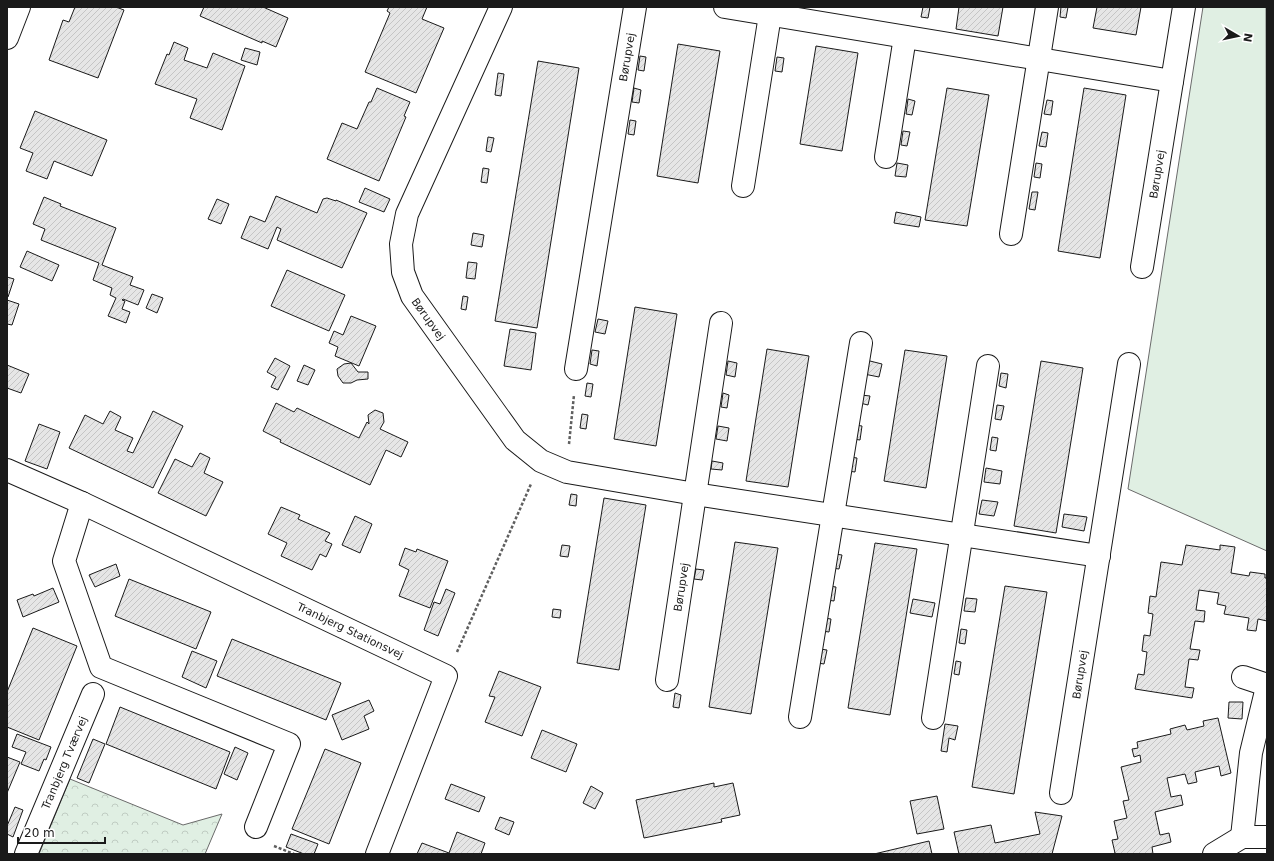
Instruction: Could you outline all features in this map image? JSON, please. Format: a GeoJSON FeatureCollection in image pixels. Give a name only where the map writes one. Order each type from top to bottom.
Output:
{"type":"FeatureCollection","features":[{"type":"Feature","properties":{"kind":"street"},"geometry":{"type":"LineString","coordinates":[[7,38],[19,7]]}},
{"type":"Feature","properties":{"kind":"street","name":"Børupvej"},"geometry":{"type":"LineString","coordinates":[[501,7],[407,214],[401,244],[403,272],[412,296],[515,440],[541,461],[567,472],[695,494],[1099,556]]}},
{"type":"Feature","properties":{"kind":"street","name":"Børupvej"},"geometry":{"type":"LineString","coordinates":[[576,369],[635,7]]}},
{"type":"Feature","properties":{"kind":"street"},"geometry":{"type":"LineString","coordinates":[[726,7],[1172,81]]}},
{"type":"Feature","properties":{"kind":"street"},"geometry":{"type":"LineString","coordinates":[[1011,234],[1047,7]]}},
{"type":"Feature","properties":{"kind":"street","name":"Børupvej"},"geometry":{"type":"LineString","coordinates":[[1142,267],[1184,7]]}},
{"type":"Feature","properties":{"kind":"street"},"geometry":{"type":"LineString","coordinates":[[743,186],[770,15]]}},
{"type":"Feature","properties":{"kind":"street"},"geometry":{"type":"LineString","coordinates":[[886,157],[905,37]]}},
{"type":"Feature","properties":{"kind":"street","name":"Børupvej"},"geometry":{"type":"LineString","coordinates":[[666,680],[721,323]]}},
{"type":"Feature","properties":{"kind":"street"},"geometry":{"type":"LineString","coordinates":[[800,717],[861,343]]}},
{"type":"Feature","properties":{"kind":"street","name":"Børupvej"},"geometry":{"type":"LineString","coordinates":[[1061,793],[1129,364]]}},
{"type":"Feature","properties":{"kind":"street"},"geometry":{"type":"LineString","coordinates":[[933,718],[988,366]]}},
{"type":"Feature","properties":{"kind":"street","name":"Tranbjerg Stationsvej"},"geometry":{"type":"LineString","coordinates":[[7,470],[82,503],[446,676]]}},
{"type":"Feature","properties":{"kind":"street"},"geometry":{"type":"LineString","coordinates":[[82,503],[64,561],[101,667],[289,744],[256,827]]}},
{"type":"Feature","properties":{"kind":"street"},"geometry":{"type":"LineString","coordinates":[[377,854],[446,676]]}},
{"type":"Feature","properties":{"kind":"street"},"geometry":{"type":"LineString","coordinates":[[1242,837],[1251,753],[1267,686],[1243,677]]}},
{"type":"Feature","properties":{"kind":"street","name":"Tranbjerg Tværvej"},"geometry":{"type":"LineString","coordinates":[[26,854],[92,694]]}},
{"type":"Feature","properties":{"kind":"street"},"geometry":{"type":"LineString","coordinates":[[1214,854],[1242,837],[1267,837]]}},
{"type":"Feature","properties":{"kind":"path"},"geometry":{"type":"LineString","coordinates":[[567,472],[576,369]]}},
{"type":"Feature","properties":{"kind":"path"},"geometry":{"type":"LineString","coordinates":[[446,676],[541,461]]}},
{"type":"Feature","properties":{"kind":"green space"},"geometry":{"type":"Polygon","coordinates":[[[1203,7],[1266,7],[1267,551],[1128,489],[1203,7]]]}},
{"type":"Feature","properties":{"kind":"green space"},"geometry":{"type":"Polygon","coordinates":[[[70,779],[183,825],[222,814],[205,854],[39,854],[70,779]]]}},
{"type":"Feature","properties":{"kind":"building"},"geometry":{"type":"Polygon","coordinates":[[[75,7],[116,7],[124,10],[98,78],[49,60],[63,20],[69,22],[75,7]]]}},
{"type":"Feature","properties":{"kind":"building"},"geometry":{"type":"Polygon","coordinates":[[[204,7],[263,7],[288,18],[276,47],[262,41],[262,43],[200,16],[204,7]]]}},
{"type":"Feature","properties":{"kind":"building"},"geometry":{"type":"Polygon","coordinates":[[[389,7],[427,7],[422,19],[444,28],[416,93],[365,72],[390,13],[387,11],[389,7]]]}},
{"type":"Feature","properties":{"kind":"building"},"geometry":{"type":"Polygon","coordinates":[[[923,7],[930,7],[928,18],[921,17],[923,7]]]}},
{"type":"Feature","properties":{"kind":"building"},"geometry":{"type":"Polygon","coordinates":[[[959,7],[1003,7],[998,36],[956,29],[959,7]]]}},
{"type":"Feature","properties":{"kind":"building"},"geometry":{"type":"Polygon","coordinates":[[[1061,7],[1068,7],[1066,18],[1060,17],[1061,7]]]}},
{"type":"Feature","properties":{"kind":"building"},"geometry":{"type":"Polygon","coordinates":[[[1097,7],[1141,7],[1136,35],[1093,28],[1097,7]]]}},
{"type":"Feature","properties":{"kind":"building"},"geometry":{"type":"Polygon","coordinates":[[[174,42],[188,48],[184,60],[207,68],[213,53],[245,66],[222,130],[190,118],[197,99],[155,84],[167,54],[169,55],[174,42]]]}},
{"type":"Feature","properties":{"kind":"building"},"geometry":{"type":"Polygon","coordinates":[[[678,44],[720,51],[698,183],[657,176],[678,44]]]}},
{"type":"Feature","properties":{"kind":"building"},"geometry":{"type":"Polygon","coordinates":[[[816,46],[858,53],[842,151],[800,144],[816,46]]]}},
{"type":"Feature","properties":{"kind":"building"},"geometry":{"type":"Polygon","coordinates":[[[245,48],[260,52],[257,65],[241,60],[245,48]]]}},
{"type":"Feature","properties":{"kind":"building"},"geometry":{"type":"Polygon","coordinates":[[[640,56],[646,57],[644,71],[638,70],[640,56]]]}},
{"type":"Feature","properties":{"kind":"building"},"geometry":{"type":"Polygon","coordinates":[[[777,57],[784,58],[782,72],[775,71],[777,57]]]}},
{"type":"Feature","properties":{"kind":"building"},"geometry":{"type":"Polygon","coordinates":[[[538,61],[579,68],[537,328],[495,321],[538,61]]]}},
{"type":"Feature","properties":{"kind":"building"},"geometry":{"type":"Polygon","coordinates":[[[498,73],[504,74],[501,96],[495,95],[498,73]]]}},
{"type":"Feature","properties":{"kind":"building"},"geometry":{"type":"Polygon","coordinates":[[[377,88],[410,102],[404,116],[406,117],[379,181],[327,159],[342,123],[357,129],[377,88]]]}},
{"type":"Feature","properties":{"kind":"building"},"geometry":{"type":"Polygon","coordinates":[[[634,88],[641,90],[639,103],[632,102],[634,88]]]}},
{"type":"Feature","properties":{"kind":"building"},"geometry":{"type":"Polygon","coordinates":[[[947,88],[989,95],[967,226],[925,220],[947,88]]]}},
{"type":"Feature","properties":{"kind":"building"},"geometry":{"type":"Polygon","coordinates":[[[1084,88],[1126,95],[1100,258],[1058,251],[1084,88]]]}},
{"type":"Feature","properties":{"kind":"building"},"geometry":{"type":"Polygon","coordinates":[[[908,99],[915,101],[912,115],[906,114],[908,99]]]}},
{"type":"Feature","properties":{"kind":"building"},"geometry":{"type":"Polygon","coordinates":[[[1047,100],[1053,101],[1051,115],[1044,114],[1047,100]]]}},
{"type":"Feature","properties":{"kind":"building"},"geometry":{"type":"Polygon","coordinates":[[[35,111],[107,140],[92,176],[54,161],[47,179],[26,171],[33,153],[20,148],[35,111]]]}},
{"type":"Feature","properties":{"kind":"building"},"geometry":{"type":"Polygon","coordinates":[[[630,120],[636,121],[634,135],[628,134],[630,120]]]}},
{"type":"Feature","properties":{"kind":"building"},"geometry":{"type":"Polygon","coordinates":[[[903,131],[910,132],[907,146],[901,145],[903,131]]]}},
{"type":"Feature","properties":{"kind":"building"},"geometry":{"type":"Polygon","coordinates":[[[1042,132],[1048,133],[1046,147],[1039,146],[1042,132]]]}},
{"type":"Feature","properties":{"kind":"building"},"geometry":{"type":"Polygon","coordinates":[[[488,137],[494,138],[491,152],[486,151],[488,137]]]}},
{"type":"Feature","properties":{"kind":"building"},"geometry":{"type":"Polygon","coordinates":[[[897,163],[908,165],[906,177],[895,176],[897,163]]]}},
{"type":"Feature","properties":{"kind":"building"},"geometry":{"type":"Polygon","coordinates":[[[1036,163],[1042,164],[1040,178],[1034,177],[1036,163]]]}},
{"type":"Feature","properties":{"kind":"building"},"geometry":{"type":"Polygon","coordinates":[[[483,168],[489,169],[487,183],[481,182],[483,168]]]}},
{"type":"Feature","properties":{"kind":"building"},"geometry":{"type":"Polygon","coordinates":[[[365,188],[390,199],[384,212],[359,202],[365,188]]]}},
{"type":"Feature","properties":{"kind":"building"},"geometry":{"type":"Polygon","coordinates":[[[1032,192],[1038,192],[1035,210],[1029,209],[1032,192]]]}},
{"type":"Feature","properties":{"kind":"building"},"geometry":{"type":"Polygon","coordinates":[[[276,196],[317,213],[323,199],[327,198],[336,200],[367,213],[342,268],[277,240],[281,229],[277,227],[268,249],[241,238],[250,216],[265,222],[276,196]]]}},
{"type":"Feature","properties":{"kind":"building"},"geometry":{"type":"Polygon","coordinates":[[[44,197],[61,204],[60,206],[116,228],[102,265],[133,277],[130,285],[144,290],[138,305],[123,299],[122,300],[125,301],[122,309],[130,312],[126,323],[108,316],[116,298],[110,295],[112,288],[93,280],[99,263],[41,240],[45,229],[33,224],[44,197]]]}},
{"type":"Feature","properties":{"kind":"building"},"geometry":{"type":"Polygon","coordinates":[[[217,199],[229,204],[221,224],[208,219],[217,199]]]}},
{"type":"Feature","properties":{"kind":"building"},"geometry":{"type":"Polygon","coordinates":[[[896,212],[921,217],[919,227],[894,223],[896,212]]]}},
{"type":"Feature","properties":{"kind":"building"},"geometry":{"type":"Polygon","coordinates":[[[473,233],[484,235],[482,247],[471,245],[473,233]]]}},
{"type":"Feature","properties":{"kind":"building"},"geometry":{"type":"Polygon","coordinates":[[[27,251],[59,265],[52,281],[20,267],[27,251]]]}},
{"type":"Feature","properties":{"kind":"building"},"geometry":{"type":"Polygon","coordinates":[[[468,262],[477,263],[475,279],[466,278],[468,262]]]}},
{"type":"Feature","properties":{"kind":"building"},"geometry":{"type":"Polygon","coordinates":[[[287,270],[345,295],[329,331],[271,306],[287,270]]]}},
{"type":"Feature","properties":{"kind":"building"},"geometry":{"type":"Polygon","coordinates":[[[7,277],[14,279],[8,297],[7,296],[7,277]]]}},
{"type":"Feature","properties":{"kind":"building"},"geometry":{"type":"Polygon","coordinates":[[[152,294],[163,298],[157,313],[146,308],[152,294]]]}},
{"type":"Feature","properties":{"kind":"building"},"geometry":{"type":"Polygon","coordinates":[[[463,296],[468,297],[466,310],[461,309],[463,296]]]}},
{"type":"Feature","properties":{"kind":"building"},"geometry":{"type":"Polygon","coordinates":[[[7,300],[19,304],[12,325],[7,324],[7,300]]]}},
{"type":"Feature","properties":{"kind":"building"},"geometry":{"type":"Polygon","coordinates":[[[635,307],[677,314],[656,446],[614,439],[635,307]]]}},
{"type":"Feature","properties":{"kind":"building"},"geometry":{"type":"Polygon","coordinates":[[[351,316],[376,326],[359,366],[335,356],[338,347],[329,343],[334,331],[343,335],[351,316]]]}},
{"type":"Feature","properties":{"kind":"building"},"geometry":{"type":"Polygon","coordinates":[[[598,319],[608,321],[605,334],[595,332],[598,319]]]}},
{"type":"Feature","properties":{"kind":"building"},"geometry":{"type":"Polygon","coordinates":[[[510,329],[536,333],[531,370],[504,366],[510,329]]]}},
{"type":"Feature","properties":{"kind":"building"},"geometry":{"type":"Polygon","coordinates":[[[767,349],[809,356],[788,487],[746,481],[767,349]]]}},
{"type":"Feature","properties":{"kind":"building"},"geometry":{"type":"Polygon","coordinates":[[[592,350],[599,351],[597,366],[590,364],[592,350]]]}},
{"type":"Feature","properties":{"kind":"building"},"geometry":{"type":"Polygon","coordinates":[[[905,350],[947,356],[926,488],[884,481],[905,350]]]}},
{"type":"Feature","properties":{"kind":"building"},"geometry":{"type":"Polygon","coordinates":[[[275,358],[290,366],[278,390],[271,387],[276,377],[267,372],[275,358]]]}},
{"type":"Feature","properties":{"kind":"building"},"geometry":{"type":"Polygon","coordinates":[[[866,360],[882,364],[879,377],[864,374],[866,360]]]}},
{"type":"Feature","properties":{"kind":"building"},"geometry":{"type":"Polygon","coordinates":[[[728,361],[737,363],[735,377],[726,375],[728,361]]]}},
{"type":"Feature","properties":{"kind":"building"},"geometry":{"type":"Polygon","coordinates":[[[1041,361],[1083,368],[1056,533],[1014,526],[1041,361]]]}},
{"type":"Feature","properties":{"kind":"building"},"geometry":{"type":"Polygon","coordinates":[[[351,363],[358,372],[368,372],[368,379],[357,380],[351,383],[343,383],[338,376],[337,369],[344,364],[351,363]]]}},
{"type":"Feature","properties":{"kind":"building"},"geometry":{"type":"Polygon","coordinates":[[[7,365],[29,374],[21,393],[7,388],[7,365]]]}},
{"type":"Feature","properties":{"kind":"building"},"geometry":{"type":"Polygon","coordinates":[[[304,365],[315,370],[308,385],[297,381],[304,365]]]}},
{"type":"Feature","properties":{"kind":"building"},"geometry":{"type":"Polygon","coordinates":[[[1001,373],[1008,374],[1006,388],[999,386],[1001,373]]]}},
{"type":"Feature","properties":{"kind":"building"},"geometry":{"type":"Polygon","coordinates":[[[587,383],[593,384],[591,397],[585,396],[587,383]]]}},
{"type":"Feature","properties":{"kind":"building"},"geometry":{"type":"Polygon","coordinates":[[[723,393],[729,395],[727,408],[721,407],[723,393]]]}},
{"type":"Feature","properties":{"kind":"building"},"geometry":{"type":"Polygon","coordinates":[[[861,395],[870,396],[868,405],[860,403],[861,395]]]}},
{"type":"Feature","properties":{"kind":"building"},"geometry":{"type":"Polygon","coordinates":[[[276,403],[294,412],[297,408],[359,438],[367,422],[369,424],[368,415],[375,410],[383,413],[384,422],[380,429],[408,442],[401,457],[386,450],[370,485],[280,442],[281,440],[263,431],[276,403]]]}},
{"type":"Feature","properties":{"kind":"building"},"geometry":{"type":"Polygon","coordinates":[[[997,405],[1004,406],[1001,420],[995,419],[997,405]]]}},
{"type":"Feature","properties":{"kind":"building"},"geometry":{"type":"Polygon","coordinates":[[[110,411],[121,417],[115,430],[133,438],[127,451],[133,453],[153,411],[183,426],[153,488],[69,448],[85,415],[103,424],[110,411]]]}},
{"type":"Feature","properties":{"kind":"building"},"geometry":{"type":"Polygon","coordinates":[[[582,414],[588,415],[586,429],[580,428],[582,414]]]}},
{"type":"Feature","properties":{"kind":"building"},"geometry":{"type":"Polygon","coordinates":[[[39,424],[60,432],[47,469],[25,461],[39,424]]]}},
{"type":"Feature","properties":{"kind":"building"},"geometry":{"type":"Polygon","coordinates":[[[855,425],[862,426],[860,440],[853,439],[855,425]]]}},
{"type":"Feature","properties":{"kind":"building"},"geometry":{"type":"Polygon","coordinates":[[[718,426],[729,428],[727,441],[716,439],[718,426]]]}},
{"type":"Feature","properties":{"kind":"building"},"geometry":{"type":"Polygon","coordinates":[[[992,437],[998,438],[996,451],[990,450],[992,437]]]}},
{"type":"Feature","properties":{"kind":"building"},"geometry":{"type":"Polygon","coordinates":[[[200,453],[210,458],[204,473],[223,482],[206,516],[158,493],[175,459],[192,467],[200,453]]]}},
{"type":"Feature","properties":{"kind":"building"},"geometry":{"type":"Polygon","coordinates":[[[850,457],[857,458],[855,472],[848,471],[850,457]]]}},
{"type":"Feature","properties":{"kind":"building"},"geometry":{"type":"Polygon","coordinates":[[[712,461],[723,463],[722,470],[711,469],[712,461]]]}},
{"type":"Feature","properties":{"kind":"building"},"geometry":{"type":"Polygon","coordinates":[[[986,468],[1002,471],[1000,484],[984,482],[986,468]]]}},
{"type":"Feature","properties":{"kind":"building"},"geometry":{"type":"Polygon","coordinates":[[[571,494],[577,495],[576,506],[569,505],[571,494]]]}},
{"type":"Feature","properties":{"kind":"building"},"geometry":{"type":"Polygon","coordinates":[[[604,498],[646,505],[619,670],[577,663],[604,498]]]}},
{"type":"Feature","properties":{"kind":"building"},"geometry":{"type":"Polygon","coordinates":[[[982,500],[998,502],[994,516],[979,514],[982,500]]]}},
{"type":"Feature","properties":{"kind":"building"},"geometry":{"type":"Polygon","coordinates":[[[281,507],[300,515],[298,519],[330,533],[325,541],[332,544],[326,557],[320,554],[312,570],[281,556],[287,543],[268,534],[281,507]]]}},
{"type":"Feature","properties":{"kind":"building"},"geometry":{"type":"Polygon","coordinates":[[[1064,514],[1087,517],[1084,531],[1062,527],[1064,514]]]}},
{"type":"Feature","properties":{"kind":"building"},"geometry":{"type":"Polygon","coordinates":[[[355,516],[372,524],[360,553],[342,545],[355,516]]]}},
{"type":"Feature","properties":{"kind":"building"},"geometry":{"type":"Polygon","coordinates":[[[735,542],[778,548],[751,714],[709,707],[735,542]]]}},
{"type":"Feature","properties":{"kind":"building"},"geometry":{"type":"Polygon","coordinates":[[[875,543],[917,549],[890,715],[848,708],[875,543]]]}},
{"type":"Feature","properties":{"kind":"building"},"geometry":{"type":"Polygon","coordinates":[[[562,545],[570,546],[568,557],[560,556],[562,545]]]}},
{"type":"Feature","properties":{"kind":"building"},"geometry":{"type":"Polygon","coordinates":[[[1186,545],[1220,550],[1220,545],[1235,547],[1231,573],[1249,576],[1250,572],[1265,574],[1265,578],[1267,578],[1267,621],[1258,619],[1256,631],[1247,630],[1249,618],[1224,614],[1226,606],[1217,604],[1219,593],[1199,590],[1196,610],[1205,611],[1204,622],[1195,621],[1190,649],[1200,650],[1198,660],[1189,659],[1185,687],[1194,688],[1192,698],[1135,689],[1138,674],[1144,675],[1147,652],[1142,651],[1144,635],[1150,636],[1153,614],[1148,613],[1150,596],[1156,597],[1161,562],[1182,565],[1186,545]]]}},
{"type":"Feature","properties":{"kind":"building"},"geometry":{"type":"Polygon","coordinates":[[[405,548],[416,552],[417,549],[448,561],[430,608],[399,596],[409,570],[399,565],[405,548]]]}},
{"type":"Feature","properties":{"kind":"building"},"geometry":{"type":"Polygon","coordinates":[[[835,554],[842,555],[839,569],[832,568],[835,554]]]}},
{"type":"Feature","properties":{"kind":"building"},"geometry":{"type":"Polygon","coordinates":[[[116,564],[120,576],[95,587],[89,575],[116,564]]]}},
{"type":"Feature","properties":{"kind":"building"},"geometry":{"type":"Polygon","coordinates":[[[696,569],[704,570],[702,580],[694,579],[696,569]]]}},
{"type":"Feature","properties":{"kind":"building"},"geometry":{"type":"Polygon","coordinates":[[[129,579],[211,612],[196,649],[115,616],[129,579]]]}},
{"type":"Feature","properties":{"kind":"building"},"geometry":{"type":"Polygon","coordinates":[[[829,586],[836,587],[834,601],[827,600],[829,586]]]}},
{"type":"Feature","properties":{"kind":"building"},"geometry":{"type":"Polygon","coordinates":[[[1005,586],[1047,592],[1014,794],[972,787],[1005,586]]]}},
{"type":"Feature","properties":{"kind":"building"},"geometry":{"type":"Polygon","coordinates":[[[53,588],[59,602],[23,617],[17,600],[33,594],[34,596],[53,588]]]}},
{"type":"Feature","properties":{"kind":"building"},"geometry":{"type":"Polygon","coordinates":[[[446,589],[455,593],[438,636],[424,630],[434,602],[440,604],[446,589]]]}},
{"type":"Feature","properties":{"kind":"building"},"geometry":{"type":"Polygon","coordinates":[[[966,598],[977,599],[975,612],[964,611],[966,598]]]}},
{"type":"Feature","properties":{"kind":"building"},"geometry":{"type":"Polygon","coordinates":[[[913,599],[935,603],[932,617],[910,613],[913,599]]]}},
{"type":"Feature","properties":{"kind":"building"},"geometry":{"type":"Polygon","coordinates":[[[553,609],[561,610],[560,618],[552,617],[553,609]]]}},
{"type":"Feature","properties":{"kind":"building"},"geometry":{"type":"Polygon","coordinates":[[[824,618],[831,619],[829,632],[822,631],[824,618]]]}},
{"type":"Feature","properties":{"kind":"building"},"geometry":{"type":"Polygon","coordinates":[[[33,628],[77,646],[39,740],[7,727],[7,692],[33,628]]]}},
{"type":"Feature","properties":{"kind":"building"},"geometry":{"type":"Polygon","coordinates":[[[961,629],[967,630],[965,644],[959,643],[961,629]]]}},
{"type":"Feature","properties":{"kind":"building"},"geometry":{"type":"Polygon","coordinates":[[[232,639],[341,683],[326,720],[217,676],[232,639]]]}},
{"type":"Feature","properties":{"kind":"building"},"geometry":{"type":"Polygon","coordinates":[[[820,649],[827,650],[824,664],[818,663],[820,649]]]}},
{"type":"Feature","properties":{"kind":"building"},"geometry":{"type":"Polygon","coordinates":[[[192,651],[217,661],[206,688],[182,677],[192,651]]]}},
{"type":"Feature","properties":{"kind":"building"},"geometry":{"type":"Polygon","coordinates":[[[956,661],[961,662],[959,675],[954,674],[956,661]]]}},
{"type":"Feature","properties":{"kind":"building"},"geometry":{"type":"Polygon","coordinates":[[[499,671],[541,687],[522,736],[485,722],[495,697],[489,696],[499,671]]]}},
{"type":"Feature","properties":{"kind":"building"},"geometry":{"type":"Polygon","coordinates":[[[675,693],[681,695],[679,708],[673,707],[675,693]]]}},
{"type":"Feature","properties":{"kind":"building"},"geometry":{"type":"Polygon","coordinates":[[[369,700],[374,711],[364,716],[369,729],[342,740],[332,715],[369,700]]]}},
{"type":"Feature","properties":{"kind":"building"},"geometry":{"type":"Polygon","coordinates":[[[1229,702],[1243,702],[1242,719],[1228,718],[1229,702]]]}},
{"type":"Feature","properties":{"kind":"building"},"geometry":{"type":"Polygon","coordinates":[[[120,707],[230,752],[216,789],[106,744],[120,707]]]}},
{"type":"Feature","properties":{"kind":"building"},"geometry":{"type":"Polygon","coordinates":[[[1218,718],[1231,773],[1221,776],[1219,766],[1195,772],[1197,782],[1188,784],[1185,774],[1167,778],[1171,797],[1181,795],[1183,805],[1155,812],[1160,835],[1169,833],[1171,842],[1152,847],[1153,854],[1112,854],[1115,853],[1112,840],[1118,839],[1114,821],[1127,818],[1123,801],[1129,800],[1121,767],[1141,762],[1140,755],[1134,757],[1132,749],[1138,748],[1137,742],[1171,734],[1170,729],[1185,725],[1187,730],[1204,726],[1203,721],[1218,718]]]}},
{"type":"Feature","properties":{"kind":"building"},"geometry":{"type":"Polygon","coordinates":[[[945,724],[958,726],[955,740],[949,738],[947,752],[941,751],[945,724]]]}},
{"type":"Feature","properties":{"kind":"building"},"geometry":{"type":"Polygon","coordinates":[[[542,730],[577,744],[566,772],[531,758],[542,730]]]}},
{"type":"Feature","properties":{"kind":"building"},"geometry":{"type":"Polygon","coordinates":[[[17,734],[51,747],[46,760],[44,759],[39,771],[21,764],[26,752],[12,747],[17,734]]]}},
{"type":"Feature","properties":{"kind":"building"},"geometry":{"type":"Polygon","coordinates":[[[93,739],[105,744],[89,783],[77,778],[93,739]]]}},
{"type":"Feature","properties":{"kind":"building"},"geometry":{"type":"Polygon","coordinates":[[[235,747],[248,753],[237,780],[224,774],[235,747]]]}},
{"type":"Feature","properties":{"kind":"building"},"geometry":{"type":"Polygon","coordinates":[[[325,749],[361,763],[329,844],[292,829],[325,749]]]}},
{"type":"Feature","properties":{"kind":"building"},"geometry":{"type":"Polygon","coordinates":[[[7,757],[20,762],[7,793],[7,757]]]}},
{"type":"Feature","properties":{"kind":"building"},"geometry":{"type":"Polygon","coordinates":[[[714,783],[714,787],[733,783],[740,815],[721,819],[722,822],[644,838],[636,800],[714,783]]]}},
{"type":"Feature","properties":{"kind":"building"},"geometry":{"type":"Polygon","coordinates":[[[451,784],[485,797],[479,812],[445,799],[451,784]]]}},
{"type":"Feature","properties":{"kind":"building"},"geometry":{"type":"Polygon","coordinates":[[[591,786],[603,793],[595,809],[583,803],[591,786]]]}},
{"type":"Feature","properties":{"kind":"building"},"geometry":{"type":"Polygon","coordinates":[[[937,796],[944,829],[917,834],[910,801],[937,796]]]}},
{"type":"Feature","properties":{"kind":"building"},"geometry":{"type":"Polygon","coordinates":[[[15,807],[23,810],[13,837],[7,834],[7,826],[15,807]]]}},
{"type":"Feature","properties":{"kind":"building"},"geometry":{"type":"Polygon","coordinates":[[[1035,812],[1062,816],[1052,854],[959,854],[954,832],[991,825],[995,843],[1040,834],[1035,812]]]}},
{"type":"Feature","properties":{"kind":"building"},"geometry":{"type":"Polygon","coordinates":[[[500,817],[514,822],[509,835],[495,829],[500,817]]]}},
{"type":"Feature","properties":{"kind":"building"},"geometry":{"type":"Polygon","coordinates":[[[457,832],[485,843],[481,854],[417,854],[422,843],[449,853],[457,832]]]}},
{"type":"Feature","properties":{"kind":"building"},"geometry":{"type":"Polygon","coordinates":[[[291,834],[318,844],[314,854],[304,854],[286,847],[291,834]]]}},
{"type":"Feature","properties":{"kind":"building"},"geometry":{"type":"Polygon","coordinates":[[[929,841],[932,854],[874,854],[929,841]]]}}]}
